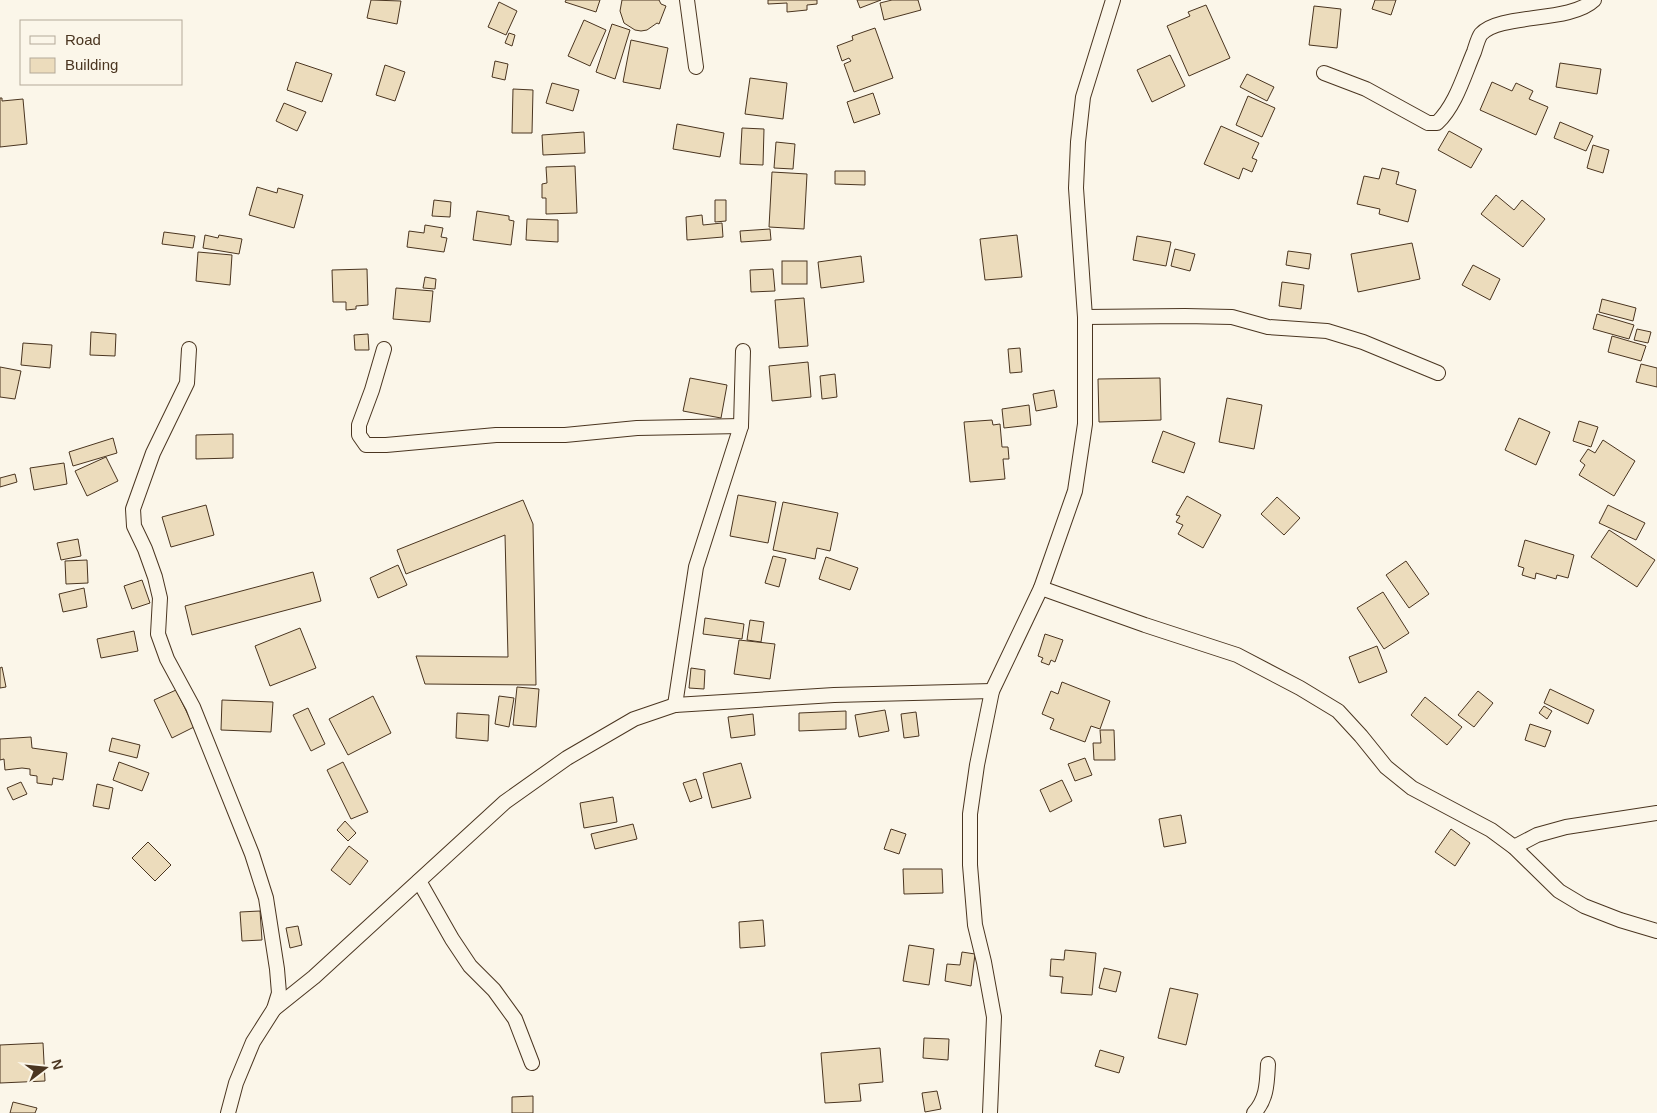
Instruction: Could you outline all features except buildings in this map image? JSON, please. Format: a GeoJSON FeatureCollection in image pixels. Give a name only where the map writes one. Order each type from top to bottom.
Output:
{"type":"FeatureCollection","features":[{"type":"Feature","properties":{"kind":"street"},"geometry":{"type":"LineString","coordinates":[[687,0],[696,67]]}},
{"type":"Feature","properties":{"kind":"street"},"geometry":{"type":"LineString","coordinates":[[990,1113],[994,1017],[975,925],[970,865],[970,814],[992,691],[1041,588],[1075,491],[1085,424],[1085,317],[1076,188],[1078,142],[1083,97],[1113,0]]}},
{"type":"Feature","properties":{"kind":"street"},"geometry":{"type":"LineString","coordinates":[[1324,73],[1366,89],[1428,123],[1437,123],[1451,106],[1481,34],[1495,25],[1558,14],[1587,6],[1594,0]]}},
{"type":"Feature","properties":{"kind":"street"},"geometry":{"type":"LineString","coordinates":[[1085,317],[1232,317],[1268,328],[1326,331],[1362,342],[1438,373]]}},
{"type":"Feature","properties":{"kind":"street"},"geometry":{"type":"LineString","coordinates":[[189,349],[188,383],[153,453],[132,508],[134,526],[145,549],[160,598],[158,634],[167,659],[193,707],[214,756],[252,854],[266,898],[278,969],[279,993],[274,1009],[253,1042],[236,1083],[228,1113]]}},
{"type":"Feature","properties":{"kind":"street"},"geometry":{"type":"LineString","coordinates":[[384,349],[359,425],[359,435],[366,444],[386,445],[496,435],[565,435],[637,428],[741,426]]}},
{"type":"Feature","properties":{"kind":"street"},"geometry":{"type":"LineString","coordinates":[[675,705],[696,567],[741,426],[743,350]]}},
{"type":"Feature","properties":{"kind":"street"},"geometry":{"type":"LineString","coordinates":[[1041,588],[1237,655],[1300,688],[1338,711],[1386,767],[1412,788],[1491,830],[1514,847],[1559,892],[1584,906],[1620,920],[1657,930]]}},
{"type":"Feature","properties":{"kind":"street"},"geometry":{"type":"LineString","coordinates":[[274,1009],[314,977],[505,802],[567,758],[634,718],[675,705],[834,695],[992,691]]}},
{"type":"Feature","properties":{"kind":"street"},"geometry":{"type":"LineString","coordinates":[[1514,847],[1537,835],[1566,826],[1657,813]]}},
{"type":"Feature","properties":{"kind":"street"},"geometry":{"type":"LineString","coordinates":[[419,881],[470,966],[494,990],[515,1020],[532,1064]]}},
{"type":"Feature","properties":{"kind":"street"},"geometry":{"type":"LineString","coordinates":[[1254,1113],[1260,1106],[1267,1091],[1268,1064]]}}]}
